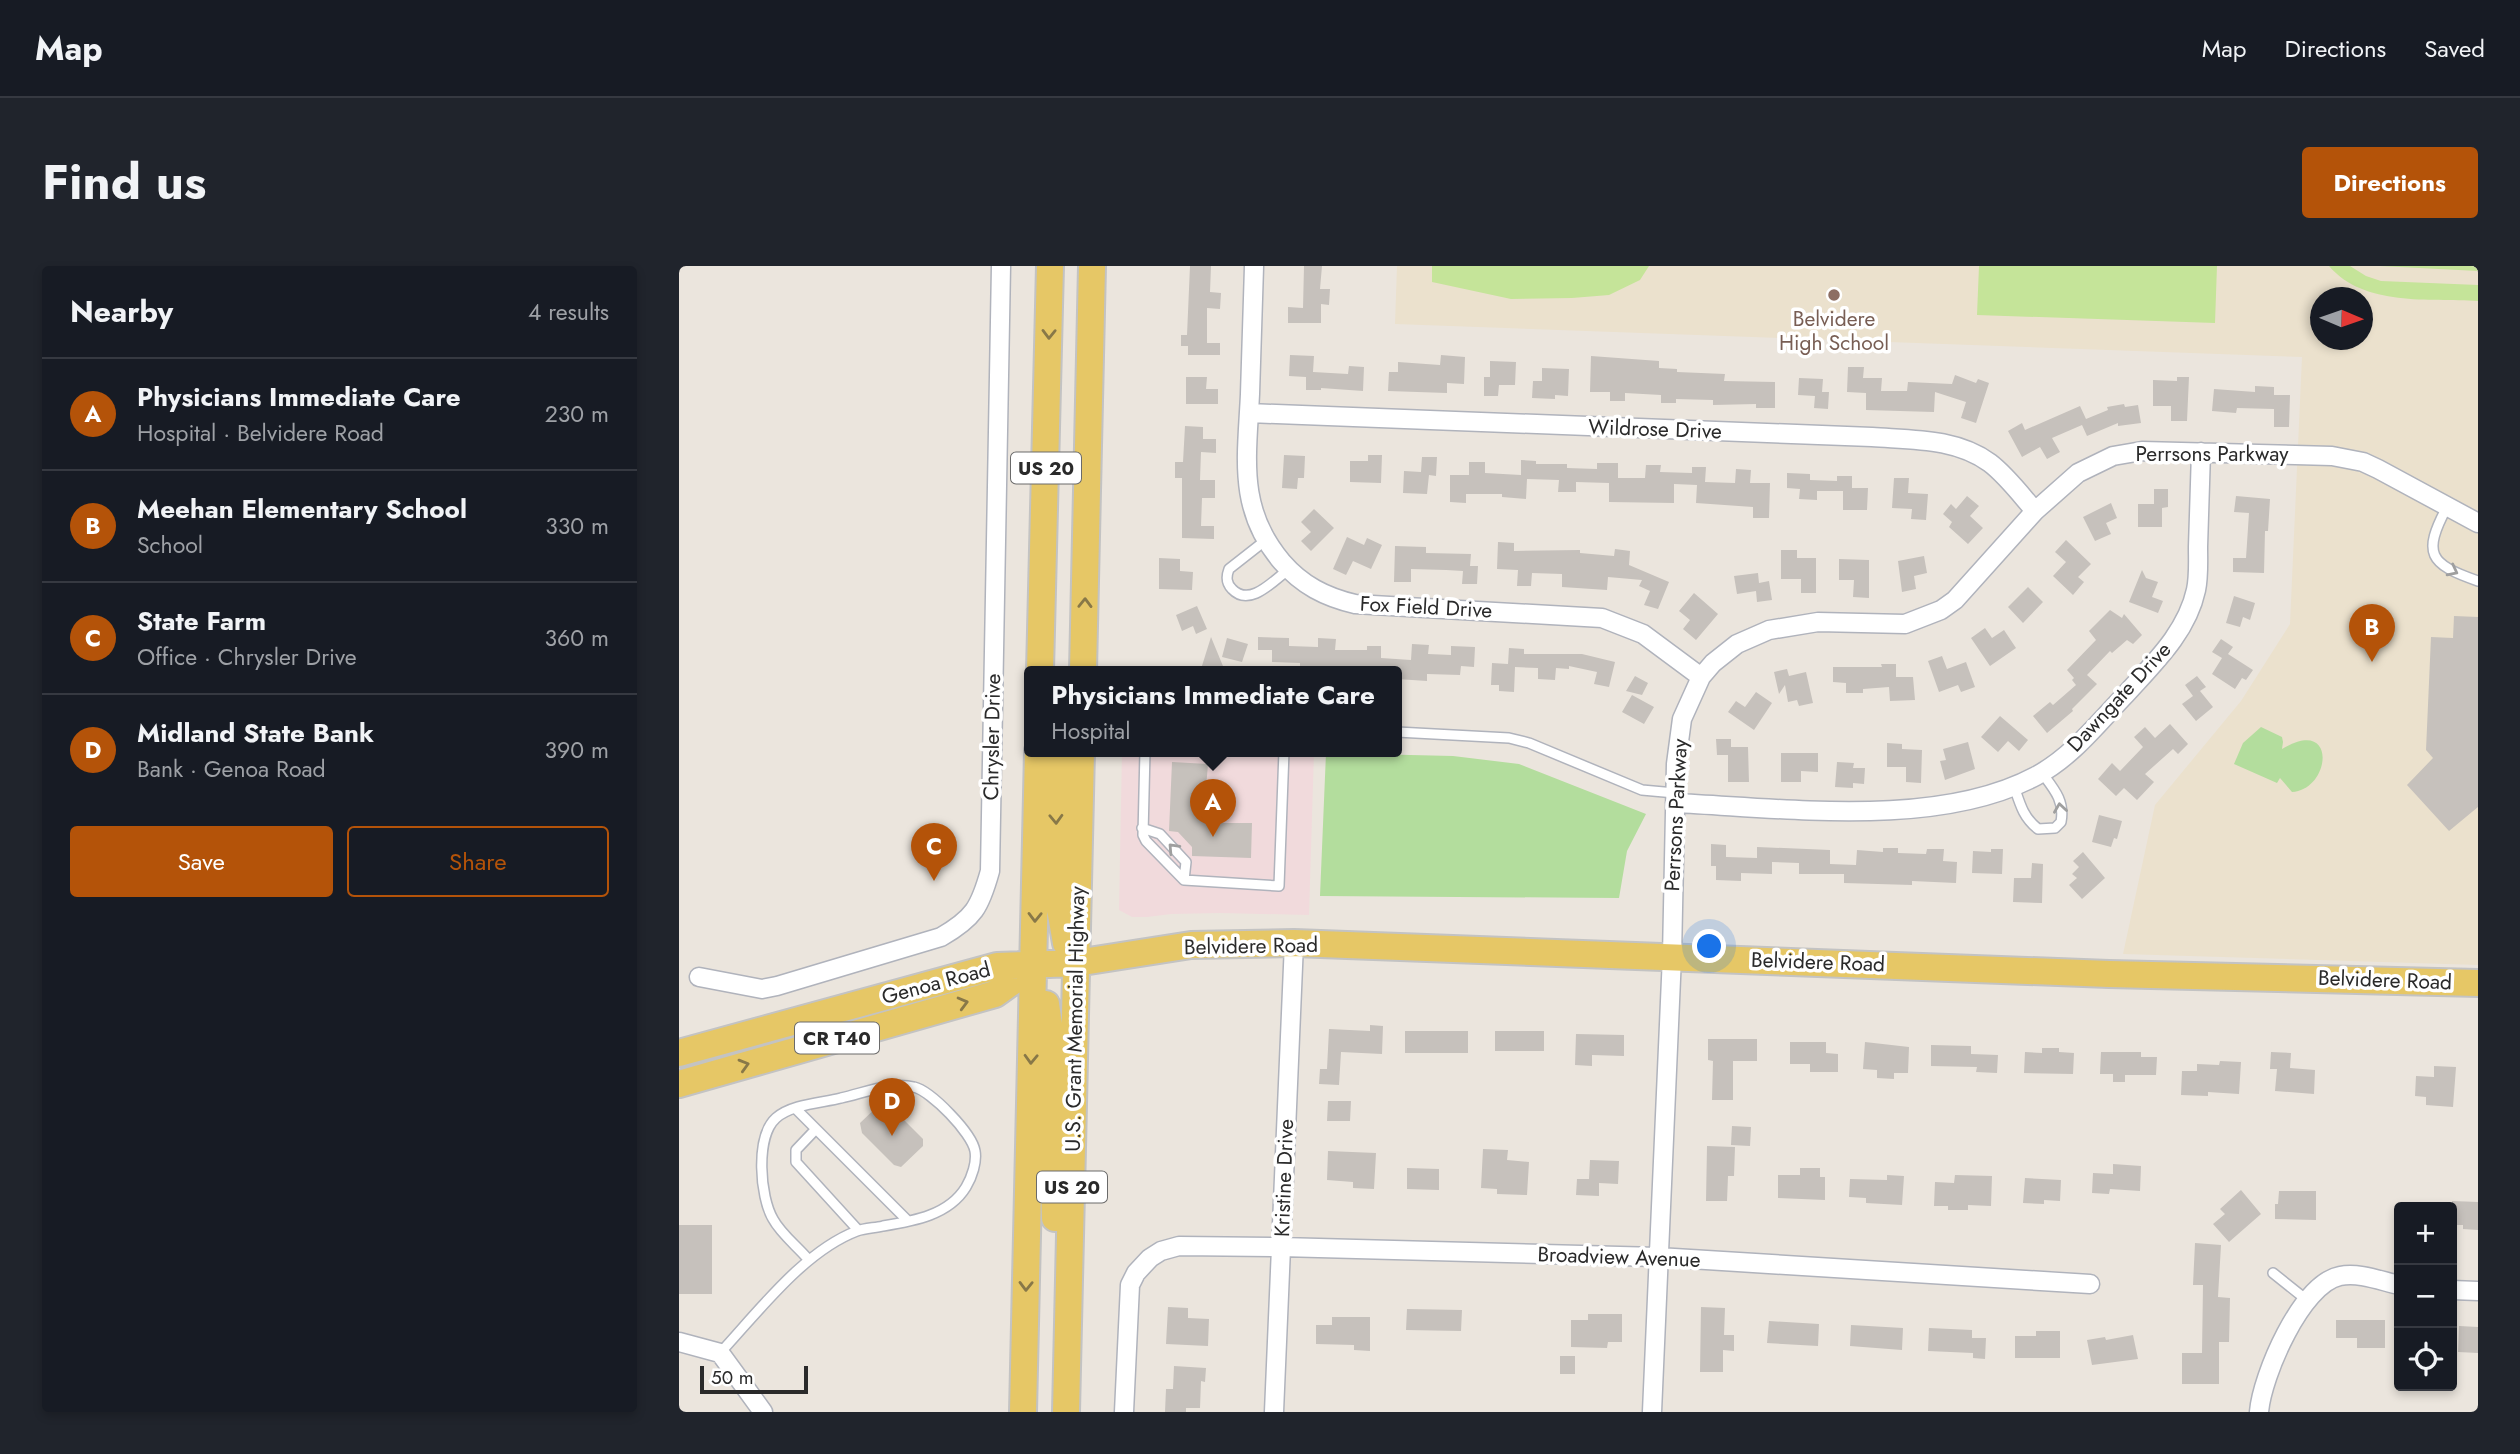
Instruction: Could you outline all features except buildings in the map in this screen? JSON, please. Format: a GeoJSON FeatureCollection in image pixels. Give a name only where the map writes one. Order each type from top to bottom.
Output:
{"type":"FeatureCollection","features":[{"type":"Feature","properties":{"kind":"main road","name":"US 20"},"geometry":{"type":"LineString","coordinates":[[1040,666],[1050,266]]}},
{"type":"Feature","properties":{"kind":"main road","name":"US 20"},"geometry":{"type":"LineString","coordinates":[[1083,666],[1092,266]]}},
{"type":"Feature","properties":{"kind":"main road"},"geometry":{"type":"LineString","coordinates":[[1043,592],[1051,666]]}},
{"type":"Feature","properties":{"kind":"main road","name":"U.S. Grant Memorial Highway"},"geometry":{"type":"LineString","coordinates":[[1023,1412],[1038,757]]}},
{"type":"Feature","properties":{"kind":"main road"},"geometry":{"type":"LineString","coordinates":[[1054,757],[1059,903],[1062,931],[1076,963]]}},
{"type":"Feature","properties":{"kind":"main road","name":"U.S. Grant Memorial Highway"},"geometry":{"type":"LineString","coordinates":[[1066,1412],[1081,757]]}},
{"type":"Feature","properties":{"kind":"main road","name":"Belvidere Road"},"geometry":{"type":"LineString","coordinates":[[1034,966],[1076,963],[1191,945],[1294,943],[2109,974],[2478,983]]}},
{"type":"Feature","properties":{"kind":"main road","name":"Genoa Road"},"geometry":{"type":"LineString","coordinates":[[679,1053],[997,966],[1034,966]]}},
{"type":"Feature","properties":{"kind":"main road"},"geometry":{"type":"LineString","coordinates":[[1034,966],[1045,997],[1049,1026],[1057,1288],[1067,1371]]}},
{"type":"Feature","properties":{"kind":"main road","name":"Genoa Road"},"geometry":{"type":"LineString","coordinates":[[679,1084],[995,994],[1034,966]]}},
{"type":"Feature","properties":{"kind":"street","name":"Chrysler Drive"},"geometry":{"type":"LineString","coordinates":[[699,976],[762,989],[777,986],[941,937],[961,925],[975,911],[983,896],[990,871],[1001,266]]}},
{"type":"Feature","properties":{"kind":"street","name":"Fox Field Drive"},"geometry":{"type":"LineString","coordinates":[[1254,266],[1247,468],[1249,495],[1257,524],[1289,569],[1311,588],[1355,604],[1602,618],[1643,634],[1701,677]]}},
{"type":"Feature","properties":{"kind":"street","name":"Wildrose Drive"},"geometry":{"type":"LineString","coordinates":[[1249,413],[1873,437],[1938,443],[1976,454],[1991,464],[2035,511]]}},
{"type":"Feature","properties":{"kind":"street","name":"Perrsons Parkway"},"geometry":{"type":"LineString","coordinates":[[1652,1412],[1672,956],[1676,764],[1682,719],[1689,699],[1701,677],[1713,663],[1737,644],[1769,630],[1818,622],[1893,625],[1930,616],[1955,600],[2035,511],[2078,472],[2113,456],[2142,451],[2332,456],[2363,462],[2478,523]]}},
{"type":"Feature","properties":{"kind":"street","name":"Dawngate Drive"},"geometry":{"type":"LineString","coordinates":[[1675,798],[1812,810],[1909,810],[1963,803],[2014,786],[2042,772],[2076,747],[2158,659],[2185,624],[2197,587],[2201,452]]}},
{"type":"Feature","properties":{"kind":"street","name":"Kristine Drive"},"geometry":{"type":"LineString","coordinates":[[1274,1412],[1294,943]]}},
{"type":"Feature","properties":{"kind":"street","name":"Broadview Avenue"},"geometry":{"type":"LineString","coordinates":[[1124,1412],[1130,1285],[1136,1273],[1150,1258],[1161,1251],[1179,1246],[1658,1257],[2090,1284]]}},
{"type":"Feature","properties":{"kind":"street"},"geometry":{"type":"LineString","coordinates":[[2259,1412],[2267,1377],[2281,1342],[2308,1301],[2325,1283],[2343,1275],[2355,1275],[2394,1284]]}},
{"type":"Feature","properties":{"kind":"street"},"geometry":{"type":"LineString","coordinates":[[2457,1290],[2478,1291]]}},
{"type":"Feature","properties":{"kind":"street"},"geometry":{"type":"LineString","coordinates":[[679,1342],[720,1353],[763,1412]]}},
{"type":"Feature","properties":{"kind":"lane"},"geometry":{"type":"LineString","coordinates":[[2447,507],[2434,531],[2432,540],[2435,557],[2452,572],[2478,581]]}},
{"type":"Feature","properties":{"kind":"lane"},"geometry":{"type":"LineString","coordinates":[[1266,540],[1229,569],[1227,582],[1230,588],[1239,594],[1257,594],[1289,569]]}},
{"type":"Feature","properties":{"kind":"lane"},"geometry":{"type":"LineString","coordinates":[[1402,732],[1509,737],[1642,790],[1675,798]]}},
{"type":"Feature","properties":{"kind":"lane"},"geometry":{"type":"LineString","coordinates":[[1145,757],[1142,828],[1146,841],[1184,880],[1279,886],[1284,757]]}},
{"type":"Feature","properties":{"kind":"lane"},"geometry":{"type":"LineString","coordinates":[[2014,786],[2022,811],[2029,822],[2039,829],[2055,828],[2061,822],[2061,799],[2042,772]]}},
{"type":"Feature","properties":{"kind":"lane"},"geometry":{"type":"LineString","coordinates":[[1142,828],[1160,834],[1186,862],[1184,880]]}},
{"type":"Feature","properties":{"kind":"lane"},"geometry":{"type":"LineString","coordinates":[[720,1353],[808,1259],[858,1230],[935,1214],[952,1203],[966,1187],[975,1148],[965,1132],[930,1095],[915,1087],[892,1086],[796,1109],[774,1120],[768,1129],[763,1154],[765,1201],[773,1221],[808,1259]]}},
{"type":"Feature","properties":{"kind":"lane"},"geometry":{"type":"LineString","coordinates":[[796,1109],[908,1221]]}},
{"type":"Feature","properties":{"kind":"lane"},"geometry":{"type":"LineString","coordinates":[[816,1129],[796,1150],[796,1162],[858,1230]]}},
{"type":"Feature","properties":{"kind":"lane"},"geometry":{"type":"LineString","coordinates":[[2273,1273],[2308,1301]]}},
{"type":"Feature","properties":{"kind":"shaded area"},"geometry":{"type":"Polygon","coordinates":[[[1397,266],[2478,266],[2478,965],[2123,954],[2155,805],[2241,701],[2290,624],[2302,357],[1395,324],[1397,266]]]}},
{"type":"Feature","properties":{"kind":"shaded area"},"geometry":{"type":"Polygon","coordinates":[[[1122,757],[1314,757],[1309,915],[1220,913],[1132,917],[1119,910],[1122,757]]]}},
{"type":"Feature","properties":{"kind":"green space"},"geometry":{"type":"Polygon","coordinates":[[[1432,266],[1649,266],[1640,280],[1609,295],[1511,299],[1432,282],[1432,266]]]}},
{"type":"Feature","properties":{"kind":"green space"},"geometry":{"type":"Polygon","coordinates":[[[1979,266],[2217,266],[2215,323],[1977,315],[1979,266]]]}},
{"type":"Feature","properties":{"kind":"green space"},"geometry":{"type":"Polygon","coordinates":[[[2329,266],[2350,266],[2381,281],[2478,285],[2478,301],[2398,298],[2373,292],[2373,287],[2358,287],[2343,279],[2329,266]]]}},
{"type":"Feature","properties":{"kind":"green space"},"geometry":{"type":"Polygon","coordinates":[[[2380,266],[2478,266],[2478,271],[2380,266]]]}},
{"type":"Feature","properties":{"kind":"green space"},"geometry":{"type":"Polygon","coordinates":[[[2261,727],[2282,737],[2282,749],[2300,741],[2313,741],[2320,747],[2323,757],[2315,780],[2305,788],[2292,792],[2280,778],[2277,783],[2234,764],[2243,743],[2261,727]]]}},
{"type":"Feature","properties":{"kind":"green space"},"geometry":{"type":"Polygon","coordinates":[[[1453,756],[1519,764],[1646,814],[1627,851],[1619,898],[1320,896],[1326,757],[1453,756]]]}},
{"type":"Feature","properties":{"kind":"place","name":"Belvidere High School"},"geometry":{"type":"Point","coordinates":[1834,295]}},
{"type":"Feature","properties":{"kind":"place","name":"Meehan Elementary School"},"geometry":{"type":"Point","coordinates":[2372,662]}},
{"type":"Feature","properties":{"kind":"place","name":"Physicians Immediate Care"},"geometry":{"type":"Point","coordinates":[1213,837]}},
{"type":"Feature","properties":{"kind":"place","name":"State Farm"},"geometry":{"type":"Point","coordinates":[934,881]}},
{"type":"Feature","properties":{"kind":"place","name":"Midland State Bank"},"geometry":{"type":"Point","coordinates":[892,1136]}}]}
